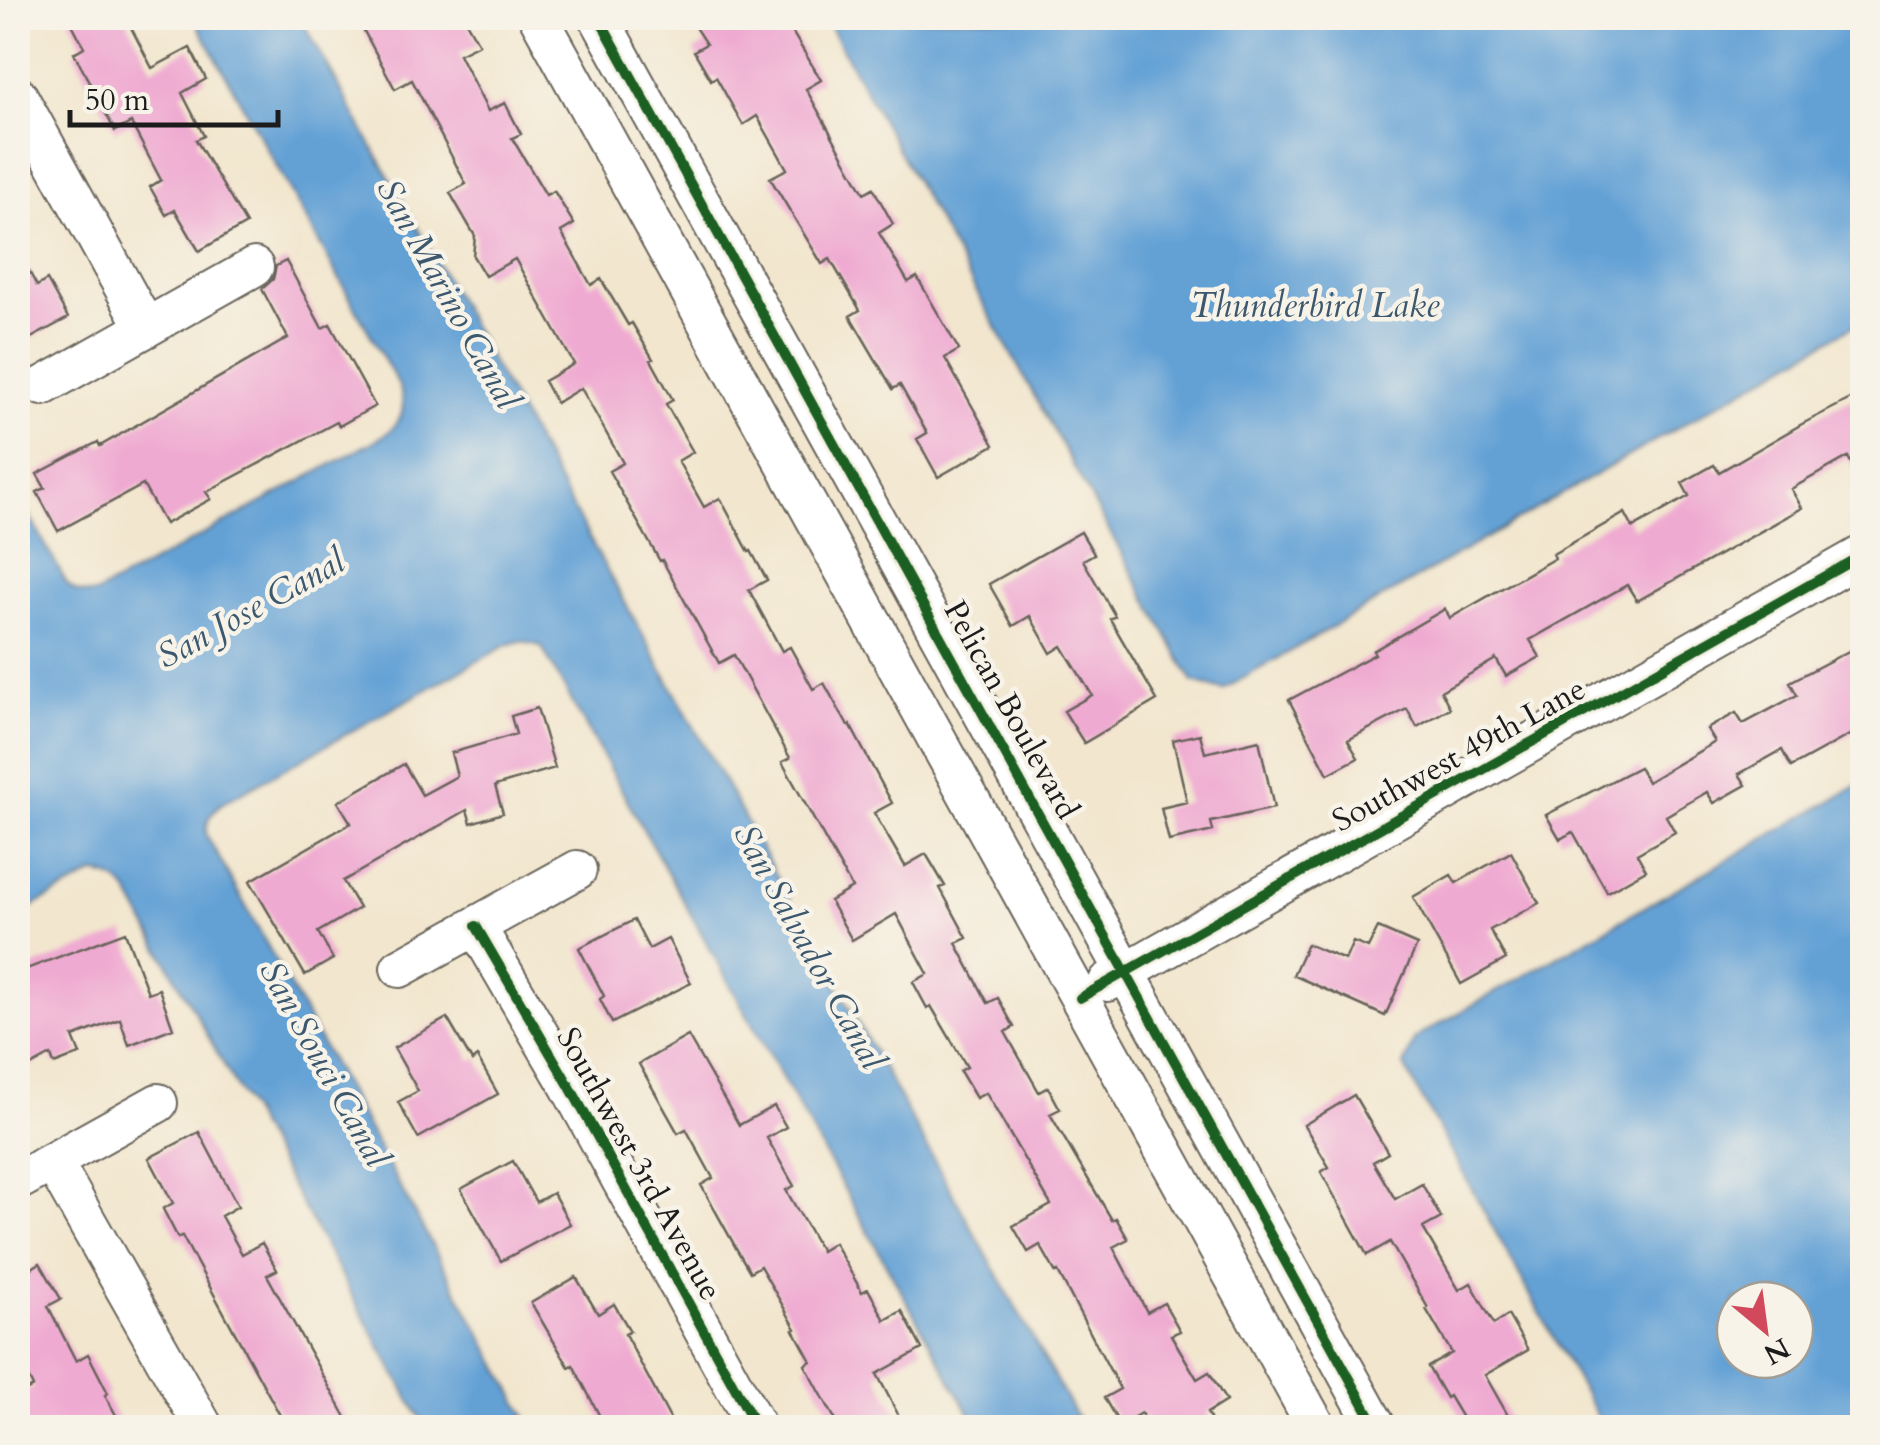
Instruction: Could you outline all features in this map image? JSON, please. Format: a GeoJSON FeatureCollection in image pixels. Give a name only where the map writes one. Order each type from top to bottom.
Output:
{"type":"FeatureCollection","features":[{"type":"Feature","properties":{"kind":"street"},"geometry":{"type":"LineString","coordinates":[[540,18],[1317,1428]]}},
{"type":"Feature","properties":{"kind":"street","name":"Pelican Boulevard"},"geometry":{"type":"LineString","coordinates":[[599,18],[1377,1428]]}},
{"type":"Feature","properties":{"kind":"street"},"geometry":{"type":"LineString","coordinates":[[18,96],[146,328]]}},
{"type":"Feature","properties":{"kind":"street"},"geometry":{"type":"LineString","coordinates":[[43,386],[254,267]]}},
{"type":"Feature","properties":{"kind":"street"},"geometry":{"type":"LineString","coordinates":[[725,355],[771,328]]}},
{"type":"Feature","properties":{"kind":"street","name":"Southwest 49th Lane"},"geometry":{"type":"LineString","coordinates":[[1080,998],[1862,555]]}},
{"type":"Feature","properties":{"kind":"street"},"geometry":{"type":"LineString","coordinates":[[400,968],[578,870]]}},
{"type":"Feature","properties":{"kind":"street","name":"Southwest 3rd Avenue"},"geometry":{"type":"LineString","coordinates":[[476,926],[570,1086],[757,1428]]}},
{"type":"Feature","properties":{"kind":"street"},"geometry":{"type":"LineString","coordinates":[[18,1182],[158,1104]]}},
{"type":"Feature","properties":{"kind":"street"},"geometry":{"type":"LineString","coordinates":[[53,1162],[204,1428]]}},
{"type":"Feature","properties":{"kind":"water"},"geometry":{"type":"Polygon","coordinates":[[[194,18],[301,18],[1082,1427],[977,1427],[541,646],[520,641],[507,645],[221,804],[210,817],[206,834],[532,1427],[425,1427],[127,890],[112,878],[94,874],[18,914],[18,495],[66,582],[78,592],[95,594],[383,436],[399,420],[403,408],[399,386],[194,18]]]}},
{"type":"Feature","properties":{"kind":"water","name":"Thunderbird Lake"},"geometry":{"type":"Polygon","coordinates":[[[825,18],[1862,18],[1862,321],[1223,690],[1193,682],[825,18]]]}},
{"type":"Feature","properties":{"kind":"water"},"geometry":{"type":"Polygon","coordinates":[[[1862,783],[1862,1427],[1603,1427],[1404,1066],[1415,1038],[1862,783]]]}},
{"type":"Feature","properties":{"kind":"building"},"geometry":{"type":"Polygon","coordinates":[[[69,18],[126,18],[152,68],[190,48],[206,79],[182,93],[204,136],[196,140],[246,224],[199,251],[175,210],[166,215],[150,187],[161,180],[131,123],[115,131],[74,53],[84,47],[69,18]]]}},
{"type":"Feature","properties":{"kind":"building"},"geometry":{"type":"Polygon","coordinates":[[[357,18],[464,18],[479,44],[459,54],[488,111],[505,103],[521,134],[512,138],[546,195],[554,191],[574,224],[561,232],[591,285],[601,279],[653,359],[673,400],[666,404],[693,452],[678,461],[704,507],[720,498],[767,580],[749,590],[782,651],[790,647],[813,689],[824,683],[850,725],[892,803],[874,813],[905,866],[926,854],[945,886],[940,888],[967,938],[956,943],[988,1003],[998,998],[1014,1027],[1005,1032],[1039,1092],[1048,1087],[1060,1109],[1050,1114],[1112,1220],[1116,1218],[1128,1239],[1113,1247],[1147,1312],[1164,1303],[1180,1331],[1171,1335],[1197,1379],[1209,1372],[1226,1401],[1207,1413],[1215,1428],[1150,1428],[1141,1413],[1120,1425],[1104,1398],[1120,1389],[1058,1272],[1040,1245],[1028,1252],[1013,1226],[1051,1205],[986,1093],[976,1098],[960,1071],[967,1067],[913,982],[928,974],[896,914],[852,940],[830,901],[852,888],[782,762],[790,758],[734,655],[719,663],[609,471],[623,463],[581,388],[556,403],[544,381],[574,364],[515,259],[485,276],[473,256],[475,236],[450,193],[466,184],[412,80],[395,89],[357,18]]]}},
{"type":"Feature","properties":{"kind":"building"},"geometry":{"type":"Polygon","coordinates":[[[689,18],[784,18],[821,80],[806,89],[864,193],[873,188],[893,224],[879,233],[908,282],[917,277],[959,350],[945,358],[994,445],[938,477],[917,439],[927,433],[900,385],[893,389],[850,316],[860,310],[830,259],[822,264],[770,178],[787,169],[757,116],[743,125],[716,77],[711,80],[694,51],[706,44],[689,18]]]}},
{"type":"Feature","properties":{"kind":"building"},"geometry":{"type":"Polygon","coordinates":[[[18,251],[37,286],[47,280],[68,318],[18,345],[18,251]]]}},
{"type":"Feature","properties":{"kind":"building"},"geometry":{"type":"Polygon","coordinates":[[[286,261],[322,328],[330,324],[375,406],[206,492],[211,499],[165,524],[143,485],[58,531],[37,492],[45,488],[37,474],[98,442],[100,446],[288,338],[262,289],[273,279],[276,266],[286,261]]]}},
{"type":"Feature","properties":{"kind":"building"},"geometry":{"type":"Polygon","coordinates":[[[1862,393],[1862,484],[1848,457],[1791,489],[1802,508],[1637,601],[1627,585],[1530,640],[1540,657],[1506,676],[1496,659],[1441,691],[1450,708],[1417,727],[1407,709],[1348,740],[1358,758],[1328,774],[1289,700],[1375,654],[1373,651],[1445,609],[1450,618],[1625,513],[1633,528],[1689,496],[1682,483],[1714,465],[1719,472],[1862,393]]]}},
{"type":"Feature","properties":{"kind":"building"},"geometry":{"type":"Polygon","coordinates":[[[1081,532],[1094,554],[1083,560],[1115,616],[1110,619],[1157,700],[1084,743],[1064,711],[1092,695],[1062,646],[1051,653],[1030,616],[1013,626],[989,584],[1081,532]]]}},
{"type":"Feature","properties":{"kind":"building"},"geometry":{"type":"Polygon","coordinates":[[[1862,644],[1862,728],[1791,767],[1782,750],[1739,774],[1746,785],[1714,803],[1707,792],[1666,816],[1675,832],[1637,854],[1646,870],[1607,892],[1573,832],[1560,839],[1546,815],[1639,767],[1647,782],[1715,742],[1707,729],[1736,713],[1743,724],[1797,695],[1790,682],[1862,644]]]}},
{"type":"Feature","properties":{"kind":"building"},"geometry":{"type":"Polygon","coordinates":[[[537,708],[555,768],[495,786],[503,813],[471,823],[467,810],[343,881],[359,908],[318,932],[333,959],[305,975],[250,881],[351,823],[338,802],[404,764],[422,795],[457,776],[451,753],[516,734],[511,716],[537,708]]]}},
{"type":"Feature","properties":{"kind":"building"},"geometry":{"type":"Polygon","coordinates":[[[1200,734],[1205,753],[1259,740],[1274,808],[1211,822],[1213,831],[1169,841],[1161,808],[1187,802],[1173,740],[1200,734]]]}},
{"type":"Feature","properties":{"kind":"building"},"geometry":{"type":"Polygon","coordinates":[[[1511,852],[1539,903],[1490,930],[1506,959],[1461,984],[1413,897],[1451,875],[1456,883],[1511,852]]]}},
{"type":"Feature","properties":{"kind":"building"},"geometry":{"type":"Polygon","coordinates":[[[634,920],[649,949],[668,939],[691,983],[612,1023],[600,999],[604,996],[579,948],[634,920]]]}},
{"type":"Feature","properties":{"kind":"building"},"geometry":{"type":"Polygon","coordinates":[[[1378,928],[1417,945],[1385,1016],[1293,975],[1307,944],[1345,960],[1353,942],[1368,948],[1378,928]]]}},
{"type":"Feature","properties":{"kind":"building"},"geometry":{"type":"Polygon","coordinates":[[[125,932],[148,993],[159,989],[173,1028],[129,1045],[120,1019],[73,1037],[80,1054],[54,1064],[51,1055],[18,1073],[18,972],[125,932]]]}},
{"type":"Feature","properties":{"kind":"building"},"geometry":{"type":"Polygon","coordinates":[[[447,1018],[472,1061],[477,1057],[498,1094],[418,1138],[398,1102],[418,1091],[394,1048],[447,1018]]]}},
{"type":"Feature","properties":{"kind":"building"},"geometry":{"type":"Polygon","coordinates":[[[688,1036],[739,1125],[774,1106],[786,1127],[767,1138],[794,1186],[786,1190],[821,1251],[834,1243],[862,1292],[868,1289],[885,1320],[902,1311],[922,1349],[877,1374],[905,1428],[840,1428],[805,1365],[811,1361],[796,1329],[760,1266],[750,1272],[701,1185],[713,1178],[686,1129],[678,1133],[639,1064],[688,1036]]]}},
{"type":"Feature","properties":{"kind":"building"},"geometry":{"type":"Polygon","coordinates":[[[1354,1095],[1388,1153],[1373,1162],[1395,1199],[1422,1184],[1441,1218],[1423,1228],[1459,1290],[1471,1283],[1494,1324],[1508,1315],[1528,1350],[1485,1375],[1515,1428],[1468,1428],[1428,1367],[1452,1353],[1428,1308],[1390,1242],[1367,1255],[1321,1172],[1329,1167],[1304,1125],[1354,1095]]]}},
{"type":"Feature","properties":{"kind":"building"},"geometry":{"type":"Polygon","coordinates":[[[199,1132],[238,1206],[221,1216],[242,1254],[262,1243],[277,1270],[267,1275],[352,1428],[287,1428],[182,1236],[178,1238],[163,1209],[173,1203],[149,1158],[199,1132]]]}},
{"type":"Feature","properties":{"kind":"building"},"geometry":{"type":"Polygon","coordinates":[[[513,1161],[536,1202],[553,1193],[570,1224],[501,1261],[461,1189],[513,1161]]]}},
{"type":"Feature","properties":{"kind":"building"},"geometry":{"type":"Polygon","coordinates":[[[40,1263],[61,1299],[48,1306],[76,1361],[88,1354],[123,1428],[18,1428],[18,1395],[33,1387],[18,1356],[18,1277],[40,1263]]]}},
{"type":"Feature","properties":{"kind":"building"},"geometry":{"type":"Polygon","coordinates":[[[576,1277],[598,1314],[614,1304],[630,1331],[625,1334],[675,1428],[606,1428],[573,1365],[569,1367],[531,1303],[576,1277]]]}},
{"type":"Feature","properties":{"kind":"cycle path"},"geometry":{"type":"LineString","coordinates":[[599,18],[1377,1428]]}},
{"type":"Feature","properties":{"kind":"cycle path"},"geometry":{"type":"LineString","coordinates":[[1080,998],[1862,555]]}},
{"type":"Feature","properties":{"kind":"cycle path"},"geometry":{"type":"LineString","coordinates":[[476,926],[570,1087],[757,1428]]}},
{"type":"Feature","properties":{"kind":"water label","name":"San Marino Canal"},"geometry":{"type":"Point","coordinates":[448,294]}},
{"type":"Feature","properties":{"kind":"water label","name":"San Jose Canal"},"geometry":{"type":"Point","coordinates":[251,609]}},
{"type":"Feature","properties":{"kind":"water label","name":"San Salvador Canal"},"geometry":{"type":"Point","coordinates":[809,947]}},
{"type":"Feature","properties":{"kind":"water label","name":"San Souci Canal"},"geometry":{"type":"Point","coordinates":[324,1064]}}]}
